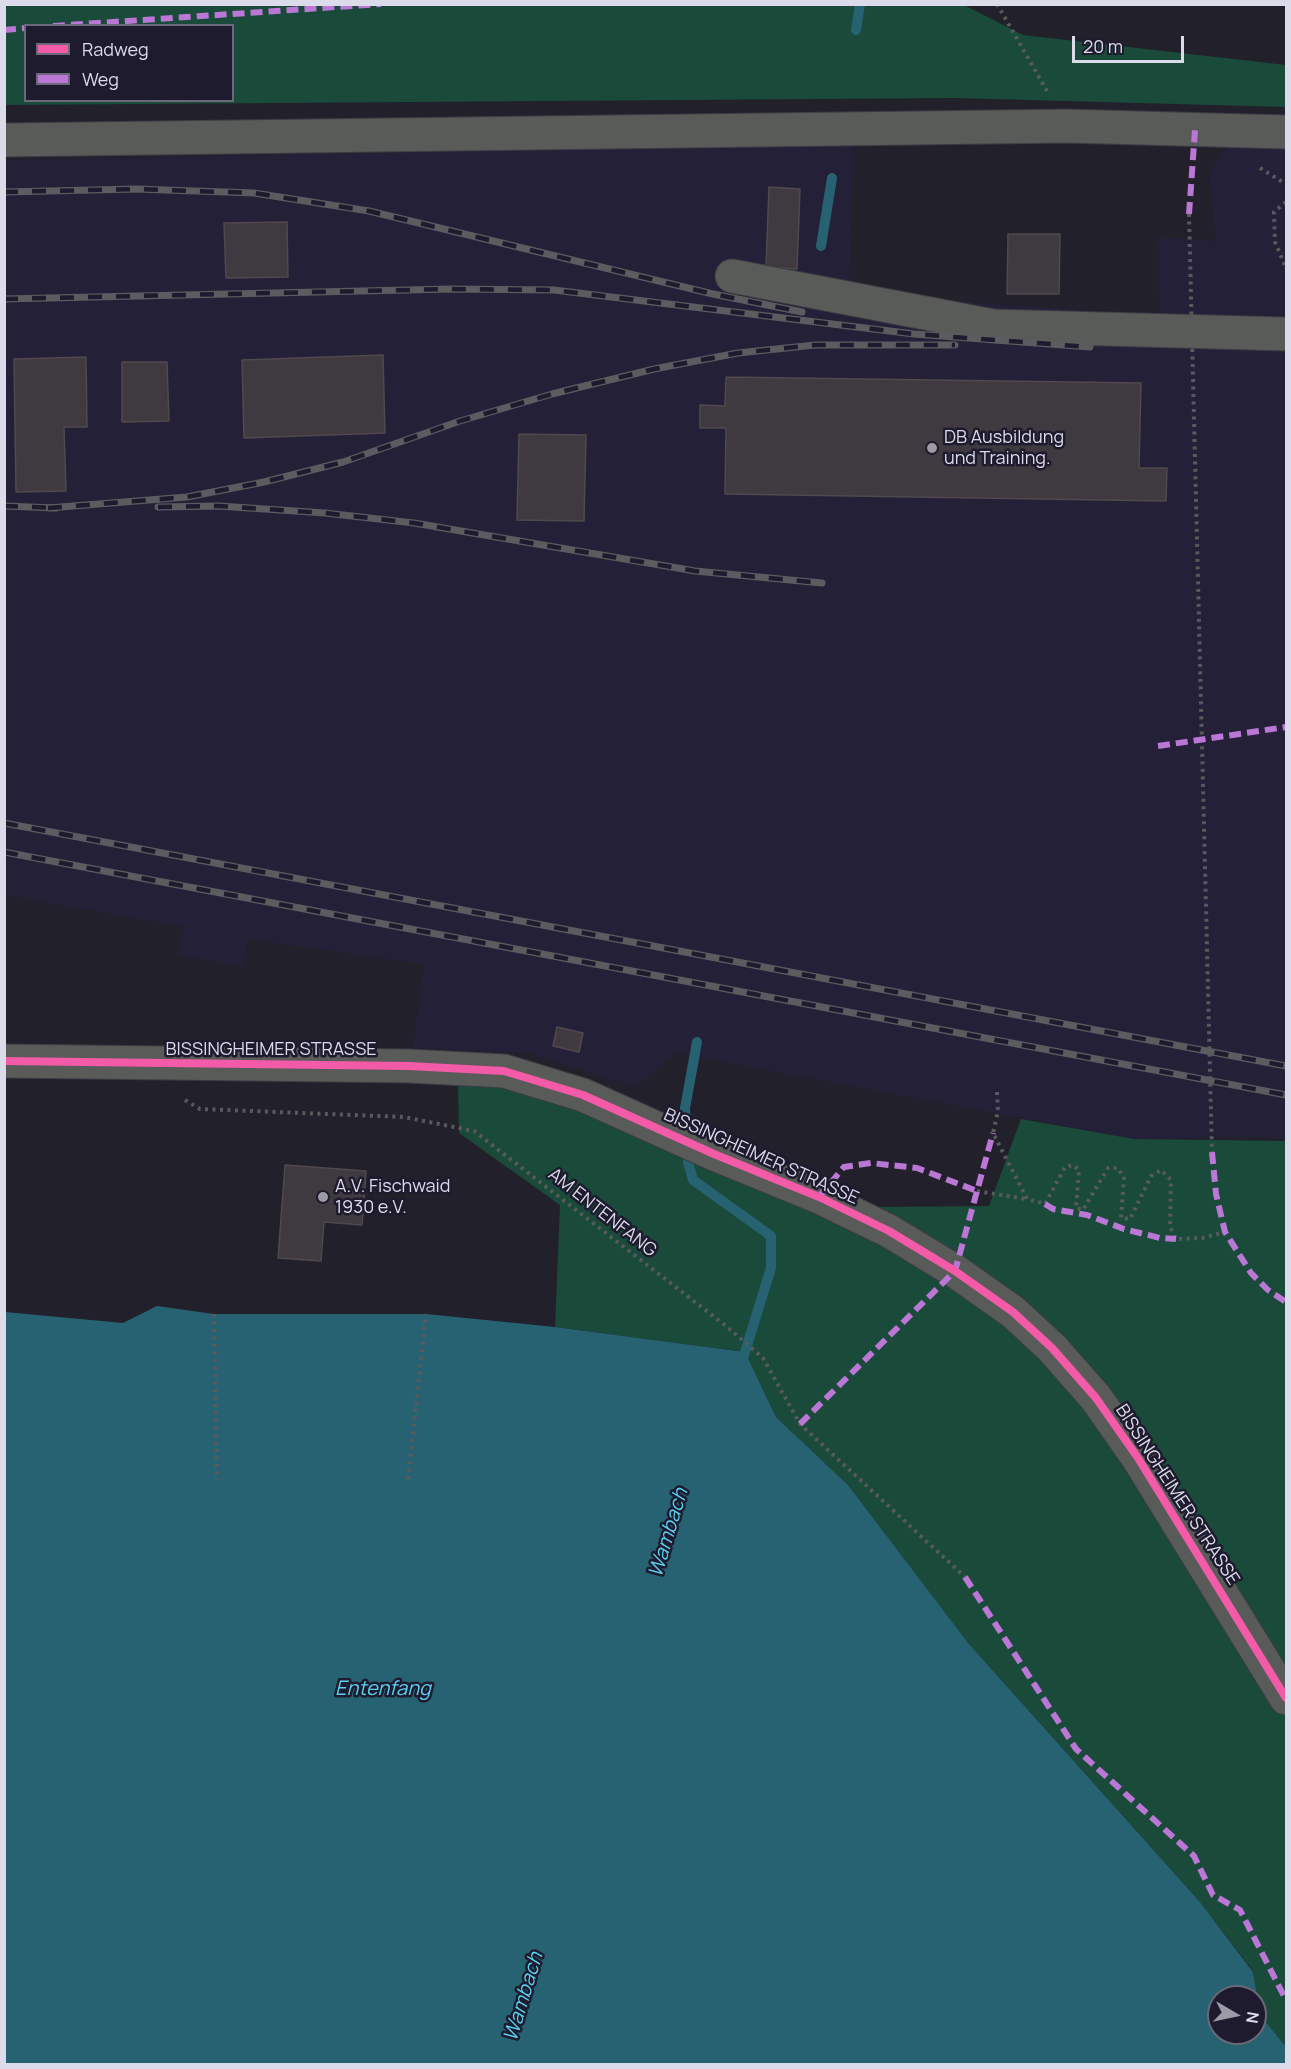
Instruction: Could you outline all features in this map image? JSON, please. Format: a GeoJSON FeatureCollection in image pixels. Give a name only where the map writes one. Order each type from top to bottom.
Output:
{"type":"FeatureCollection","features":[{"type":"Feature","properties":{"kind":"street"},"geometry":{"type":"LineString","coordinates":[[4,140],[1067,126],[1287,132]]}},
{"type":"Feature","properties":{"kind":"street"},"geometry":{"type":"LineString","coordinates":[[732,276],[993,326],[1287,334]]}},
{"type":"Feature","properties":{"kind":"street","name":"BISSINGHEIMER STRASSE"},"geometry":{"type":"LineString","coordinates":[[4,1061],[409,1066],[504,1071],[583,1095],[714,1154],[819,1197],[889,1231],[955,1271],[1013,1312],[1052,1348],[1096,1398],[1138,1458],[1287,1698]]}},
{"type":"Feature","properties":{"kind":"path"},"geometry":{"type":"LineString","coordinates":[[997,4],[1067,126]]}},
{"type":"Feature","properties":{"kind":"path"},"geometry":{"type":"LineString","coordinates":[[1287,201],[1274,212],[1275,242],[1287,268]]}},
{"type":"Feature","properties":{"kind":"path"},"geometry":{"type":"LineString","coordinates":[[1189,213],[1212,1152]]}},
{"type":"Feature","properties":{"kind":"path"},"geometry":{"type":"LineString","coordinates":[[997,1092],[998,1111],[993,1133],[1027,1199]]}},
{"type":"Feature","properties":{"kind":"path"},"geometry":{"type":"LineString","coordinates":[[977,1191],[1046,1204],[1065,1167],[1072,1165],[1079,1170],[1076,1208],[1083,1210],[1108,1168],[1118,1168],[1124,1178],[1121,1218],[1130,1219],[1151,1176],[1161,1170],[1172,1180],[1170,1227],[1176,1239],[1202,1238],[1225,1232]]}},
{"type":"Feature","properties":{"kind":"path"},"geometry":{"type":"LineString","coordinates":[[214,1314],[217,1480]]}},
{"type":"Feature","properties":{"kind":"path"},"geometry":{"type":"LineString","coordinates":[[408,1479],[426,1314]]}},
{"type":"Feature","properties":{"kind":"shaded area"},"geometry":{"type":"Polygon","coordinates":[[[1286,138],[1286,1139],[1255,1137],[1134,1139],[676,1053],[636,1087],[529,1053],[413,1048],[424,964],[247,939],[244,967],[178,955],[183,927],[5,895],[4,160],[854,144],[849,288],[974,303],[1159,315],[1158,237],[1216,241],[1209,173],[1226,147],[1286,138]]]}},
{"type":"Feature","properties":{"kind":"green space"},"geometry":{"type":"Polygon","coordinates":[[[4,5],[964,5],[1023,35],[1286,65],[1286,107],[955,98],[5,105],[4,5]]]}},
{"type":"Feature","properties":{"kind":"green space"},"geometry":{"type":"Polygon","coordinates":[[[458,1079],[539,1095],[867,1207],[989,1206],[1021,1119],[1134,1139],[1286,1141],[1286,2047],[1267,2023],[1267,1985],[1255,1985],[1253,1971],[1200,1902],[969,1644],[848,1485],[776,1417],[745,1352],[555,1327],[560,1205],[459,1133],[458,1079]]]}},
{"type":"Feature","properties":{"kind":"water","name":"Entenfang"},"geometry":{"type":"Polygon","coordinates":[[[157,1306],[214,1314],[426,1314],[555,1327],[745,1352],[776,1417],[848,1485],[969,1644],[1200,1902],[1253,1972],[1255,1985],[1207,1985],[1207,2045],[1267,2045],[1267,2023],[1286,2047],[1286,2064],[5,2064],[5,1312],[123,1323],[157,1306]]]}},
{"type":"Feature","properties":{"kind":"building"},"geometry":{"type":"Polygon","coordinates":[[[769,187],[800,189],[797,269],[766,267],[769,187]]]}},
{"type":"Feature","properties":{"kind":"building"},"geometry":{"type":"Polygon","coordinates":[[[287,222],[288,277],[226,278],[224,223],[287,222]]]}},
{"type":"Feature","properties":{"kind":"building"},"geometry":{"type":"Polygon","coordinates":[[[1008,234],[1060,234],[1059,294],[1007,294],[1008,234]]]}},
{"type":"Feature","properties":{"kind":"building"},"geometry":{"type":"Polygon","coordinates":[[[383,355],[385,433],[244,438],[242,360],[383,355]]]}},
{"type":"Feature","properties":{"kind":"building"},"geometry":{"type":"Polygon","coordinates":[[[86,357],[87,427],[64,427],[66,491],[16,492],[14,359],[86,357]]]}},
{"type":"Feature","properties":{"kind":"building"},"geometry":{"type":"Polygon","coordinates":[[[122,362],[167,362],[169,421],[122,422],[122,362]]]}},
{"type":"Feature","properties":{"kind":"building","name":"DB Ausbildung und Training."},"geometry":{"type":"Polygon","coordinates":[[[726,377],[1141,383],[1139,468],[1167,468],[1166,501],[725,494],[726,428],[700,428],[700,405],[725,406],[726,377]]]}},
{"type":"Feature","properties":{"kind":"building"},"geometry":{"type":"Polygon","coordinates":[[[519,434],[586,435],[584,521],[517,520],[519,434]]]}},
{"type":"Feature","properties":{"kind":"building"},"geometry":{"type":"Polygon","coordinates":[[[557,1027],[583,1033],[579,1052],[553,1046],[557,1027]]]}},
{"type":"Feature","properties":{"kind":"building","name":"A.V. Fischwaid 1930 e.V."},"geometry":{"type":"Polygon","coordinates":[[[285,1165],[366,1171],[362,1225],[324,1222],[321,1261],[278,1258],[285,1165]]]}},
{"type":"Feature","properties":{"kind":"waterway","name":"Wambach"},"geometry":{"type":"LineString","coordinates":[[856,30],[860,4]]}},
{"type":"Feature","properties":{"kind":"waterway","name":"Wambach"},"geometry":{"type":"LineString","coordinates":[[821,246],[832,178]]}},
{"type":"Feature","properties":{"kind":"waterway","name":"Wambach"},"geometry":{"type":"LineString","coordinates":[[697,1042],[685,1108],[688,1162],[693,1180],[771,1236],[771,1268],[741,1365]]}},
{"type":"Feature","properties":{"kind":"railway"},"geometry":{"type":"LineString","coordinates":[[4,192],[136,189],[254,193],[369,211],[713,294],[802,312]]}},
{"type":"Feature","properties":{"kind":"railway"},"geometry":{"type":"LineString","coordinates":[[4,299],[451,289],[554,290],[914,334],[1090,347]]}},
{"type":"Feature","properties":{"kind":"railway"},"geometry":{"type":"LineString","coordinates":[[48,508],[187,497],[264,482],[343,462],[460,421],[552,394],[654,369],[738,353],[815,345],[955,345]]}},
{"type":"Feature","properties":{"kind":"railway"},"geometry":{"type":"LineString","coordinates":[[4,506],[56,508]]}},
{"type":"Feature","properties":{"kind":"railway"},"geometry":{"type":"LineString","coordinates":[[158,507],[219,506],[325,513],[414,523],[695,571],[822,583]]}},
{"type":"Feature","properties":{"kind":"railway"},"geometry":{"type":"LineString","coordinates":[[4,823],[1286,1066]]}},
{"type":"Feature","properties":{"kind":"railway"},"geometry":{"type":"LineString","coordinates":[[4,852],[1286,1095]]}},
{"type":"Feature","properties":{"kind":"marked path"},"geometry":{"type":"LineString","coordinates":[[83,24],[381,4]]}},
{"type":"Feature","properties":{"kind":"marked path"},"geometry":{"type":"LineString","coordinates":[[4,30],[24,28]]}},
{"type":"Feature","properties":{"kind":"marked path"},"geometry":{"type":"LineString","coordinates":[[1189,214],[1195,130]]}},
{"type":"Feature","properties":{"kind":"marked path"},"geometry":{"type":"LineString","coordinates":[[1158,746],[1286,727]]}},
{"type":"Feature","properties":{"kind":"marked path"},"geometry":{"type":"LineString","coordinates":[[800,1424],[955,1271],[993,1133]]}},
{"type":"Feature","properties":{"kind":"marked path"},"geometry":{"type":"LineString","coordinates":[[1212,1152],[1216,1194],[1225,1232],[1251,1273],[1268,1290],[1286,1302]]}},
{"type":"Feature","properties":{"kind":"marked path"},"geometry":{"type":"LineString","coordinates":[[819,1197],[844,1167],[871,1163],[917,1168],[977,1191]]}},
{"type":"Feature","properties":{"kind":"marked path"},"geometry":{"type":"LineString","coordinates":[[1045,1204],[1053,1209],[1087,1215],[1124,1229],[1160,1238],[1176,1239]]}},
{"type":"Feature","properties":{"kind":"marked path"},"geometry":{"type":"LineString","coordinates":[[965,1577],[1076,1749],[1194,1856],[1213,1895],[1240,1910],[1286,2000]]}},
{"type":"Feature","properties":{"kind":"cycle path"},"geometry":{"type":"LineString","coordinates":[[4,1061],[409,1066],[504,1071],[583,1095],[714,1154],[819,1197],[889,1231],[955,1271],[1013,1312],[1052,1348],[1096,1398],[1138,1458],[1286,1698]]}},
{"type":"Feature","properties":{"kind":"place","name":"DB Ausbildung und Training."},"geometry":{"type":"Point","coordinates":[932,448]}},
{"type":"Feature","properties":{"kind":"place","name":"A.V. Fischwaid 1930 e.V."},"geometry":{"type":"Point","coordinates":[323,1197]}}]}
